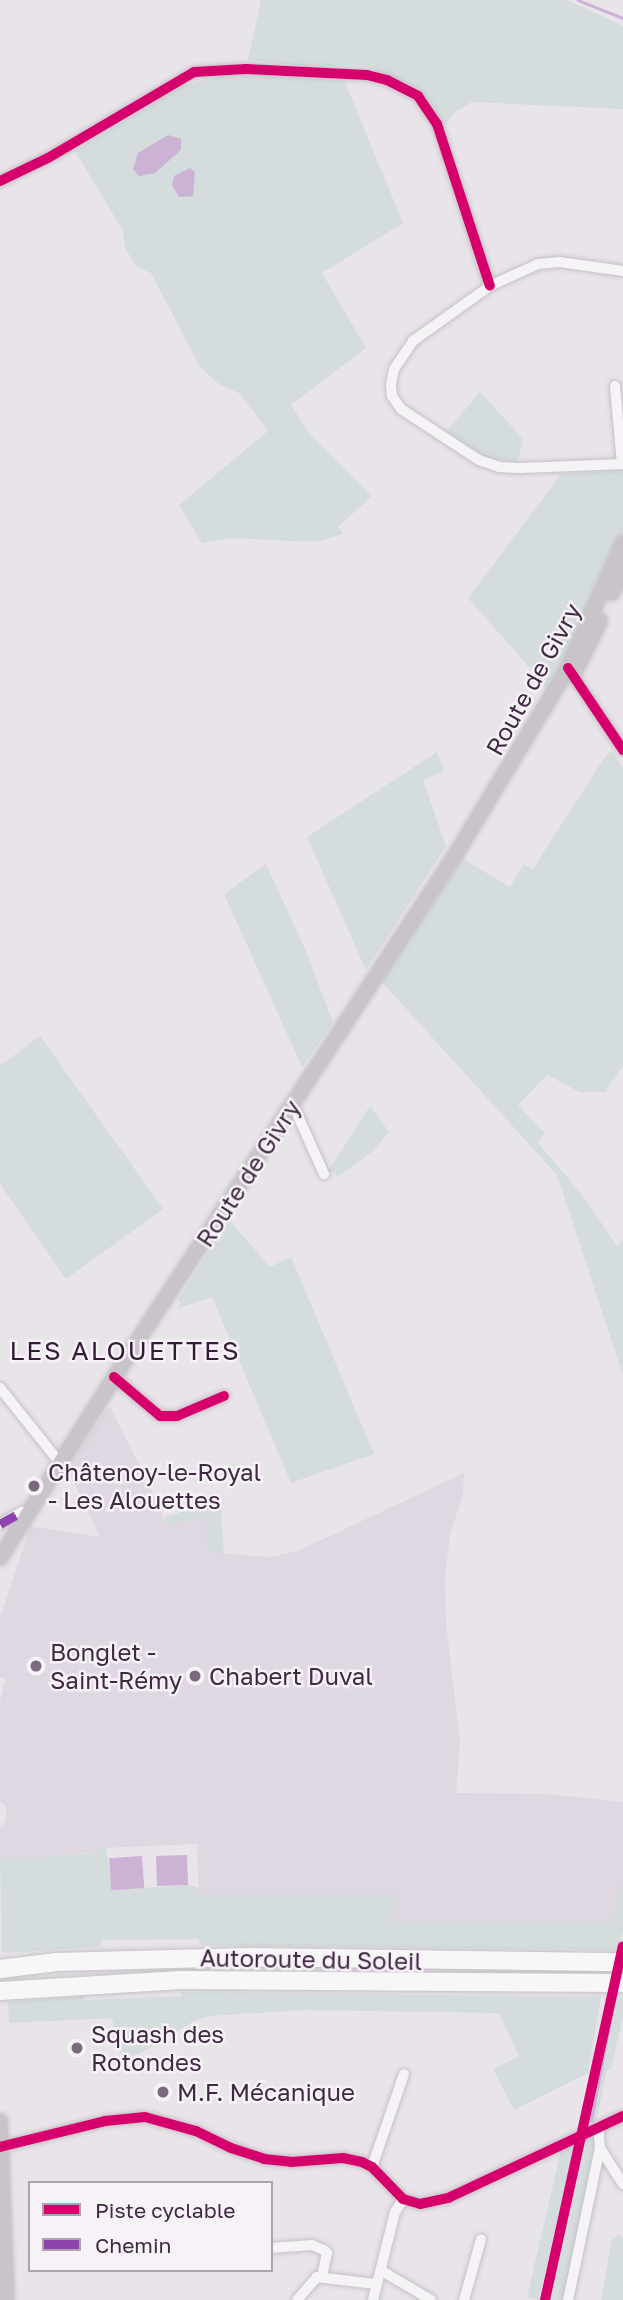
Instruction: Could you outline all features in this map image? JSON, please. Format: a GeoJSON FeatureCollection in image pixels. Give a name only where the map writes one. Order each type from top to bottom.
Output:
{"type":"FeatureCollection","features":[{"type":"Feature","properties":{"kind":"highway","name":"Autoroute du Soleil"},"geometry":{"type":"LineString","coordinates":[[5,1969],[85,1961],[250,1957],[614,1962]]}},
{"type":"Feature","properties":{"kind":"highway","name":"Autoroute du Soleil"},"geometry":{"type":"LineString","coordinates":[[4,1990],[181,1980],[614,1983]]}},
{"type":"Feature","properties":{"kind":"main road","name":"Route de Givry"},"geometry":{"type":"LineString","coordinates":[[570,671],[623,543]]}},
{"type":"Feature","properties":{"kind":"main road","name":"Route de Givry"},"geometry":{"type":"LineString","coordinates":[[0,1558],[114,1377],[293,1105],[505,774],[543,724],[623,570]]}},
{"type":"Feature","properties":{"kind":"main road","name":"Route de Givry"},"geometry":{"type":"LineString","coordinates":[[0,1540],[35,1500]]}},
{"type":"Feature","properties":{"kind":"main road"},"geometry":{"type":"LineString","coordinates":[[0,2121],[8,2300]]}},
{"type":"Feature","properties":{"kind":"street"},"geometry":{"type":"LineString","coordinates":[[0,181],[48,158],[194,72],[246,69],[368,75],[387,80],[418,96],[437,124],[490,286]]}},
{"type":"Feature","properties":{"kind":"street"},"geometry":{"type":"LineString","coordinates":[[615,386],[623,464],[564,468],[499,467],[479,460],[401,409],[392,396],[391,385],[394,369],[402,355],[429,328],[490,286],[538,264],[560,262],[623,271]]}},
{"type":"Feature","properties":{"kind":"street"},"geometry":{"type":"LineString","coordinates":[[570,671],[623,750]]}},
{"type":"Feature","properties":{"kind":"street"},"geometry":{"type":"LineString","coordinates":[[293,1105],[324,1174]]}},
{"type":"Feature","properties":{"kind":"street"},"geometry":{"type":"LineString","coordinates":[[114,1377],[160,1416],[177,1416],[224,1396]]}},
{"type":"Feature","properties":{"kind":"street"},"geometry":{"type":"LineString","coordinates":[[0,1388],[60,1463]]}},
{"type":"Feature","properties":{"kind":"street"},"geometry":{"type":"LineString","coordinates":[[0,1524],[22,1512]]}},
{"type":"Feature","properties":{"kind":"street"},"geometry":{"type":"LineString","coordinates":[[372,2167],[404,2074]]}},
{"type":"Feature","properties":{"kind":"street"},"geometry":{"type":"LineString","coordinates":[[1,2147],[135,2116],[196,2131],[231,2148],[264,2159],[291,2162],[343,2158],[372,2167],[403,2199],[421,2204],[440,2201],[623,2116]]}},
{"type":"Feature","properties":{"kind":"street"},"geometry":{"type":"LineString","coordinates":[[568,2300],[600,2148],[598,2127]]}},
{"type":"Feature","properties":{"kind":"street"},"geometry":{"type":"LineString","coordinates":[[600,2148],[623,2184]]}},
{"type":"Feature","properties":{"kind":"street"},"geometry":{"type":"LineString","coordinates":[[373,2300],[395,2212],[403,2199]]}},
{"type":"Feature","properties":{"kind":"street"},"geometry":{"type":"LineString","coordinates":[[464,2300],[481,2239]]}},
{"type":"Feature","properties":{"kind":"street"},"geometry":{"type":"LineString","coordinates":[[273,2248],[312,2245],[324,2250],[327,2253],[322,2277]]}},
{"type":"Feature","properties":{"kind":"street"},"geometry":{"type":"LineString","coordinates":[[382,2271],[431,2300]]}},
{"type":"Feature","properties":{"kind":"street"},"geometry":{"type":"LineString","coordinates":[[297,2300],[313,2280],[322,2277],[376,2284]]}},
{"type":"Feature","properties":{"kind":"shaded area"},"geometry":{"type":"Polygon","coordinates":[[[261,0],[567,0],[623,26],[623,109],[472,102],[455,112],[443,127],[434,107],[413,86],[363,65],[304,66],[248,60],[261,0]]]}},
{"type":"Feature","properties":{"kind":"shaded area"},"geometry":{"type":"Polygon","coordinates":[[[229,74],[344,80],[403,223],[322,273],[366,348],[291,405],[309,433],[372,496],[338,527],[343,534],[315,542],[231,538],[202,543],[179,505],[268,431],[239,393],[220,385],[200,367],[151,273],[137,267],[125,248],[123,231],[75,151],[182,86],[229,74]]]}},
{"type":"Feature","properties":{"kind":"shaded area"},"geometry":{"type":"Polygon","coordinates":[[[168,135],[181,139],[181,150],[155,173],[139,176],[133,169],[138,153],[168,135]]]}},
{"type":"Feature","properties":{"kind":"shaded area"},"geometry":{"type":"Polygon","coordinates":[[[190,168],[195,172],[193,196],[179,197],[172,185],[174,176],[190,168]]]}},
{"type":"Feature","properties":{"kind":"shaded area"},"geometry":{"type":"Polygon","coordinates":[[[480,392],[523,439],[518,462],[489,459],[445,433],[480,392]]]}},
{"type":"Feature","properties":{"kind":"shaded area"},"geometry":{"type":"Polygon","coordinates":[[[623,470],[623,532],[577,643],[546,692],[543,683],[468,598],[561,474],[623,470]]]}},
{"type":"Feature","properties":{"kind":"shaded area"},"geometry":{"type":"Polygon","coordinates":[[[612,751],[623,768],[623,1066],[605,1092],[580,1092],[547,1075],[518,1105],[545,1133],[538,1143],[583,1196],[617,1246],[623,1240],[623,1375],[557,1175],[381,981],[463,859],[510,887],[524,864],[533,869],[606,755],[612,751]]]}},
{"type":"Feature","properties":{"kind":"shaded area"},"geometry":{"type":"Polygon","coordinates":[[[437,752],[444,771],[423,780],[446,846],[366,970],[307,837],[437,752]]]}},
{"type":"Feature","properties":{"kind":"shaded area"},"geometry":{"type":"Polygon","coordinates":[[[266,864],[306,951],[333,1023],[302,1067],[224,894],[266,864]]]}},
{"type":"Feature","properties":{"kind":"shaded area"},"geometry":{"type":"Polygon","coordinates":[[[40,1036],[163,1209],[66,1279],[0,1184],[0,1066],[40,1036]]]}},
{"type":"Feature","properties":{"kind":"shaded area"},"geometry":{"type":"Polygon","coordinates":[[[370,1106],[389,1132],[373,1151],[337,1177],[334,1171],[327,1173],[370,1106]]]}},
{"type":"Feature","properties":{"kind":"shaded area"},"geometry":{"type":"Polygon","coordinates":[[[229,1220],[270,1267],[291,1257],[374,1454],[291,1483],[212,1297],[178,1308],[181,1303],[178,1300],[229,1220]]]}},
{"type":"Feature","properties":{"kind":"shaded area"},"geometry":{"type":"Polygon","coordinates":[[[109,1405],[158,1503],[166,1525],[206,1518],[208,1552],[269,1557],[298,1551],[464,1473],[463,1494],[450,1535],[445,1578],[446,1623],[460,1741],[456,1793],[546,1794],[623,1802],[623,1878],[612,1923],[388,1921],[396,1895],[199,1895],[197,1844],[100,1848],[100,1852],[3,1860],[0,1856],[0,1827],[6,1821],[6,1807],[0,1801],[0,1701],[6,1678],[0,1678],[0,1619],[30,1526],[100,1537],[67,1468],[109,1405]]]}},
{"type":"Feature","properties":{"kind":"shaded area"},"geometry":{"type":"Polygon","coordinates":[[[223,1499],[221,1514],[224,1554],[208,1552],[205,1518],[166,1525],[165,1517],[223,1499]]]}},
{"type":"Feature","properties":{"kind":"shaded area"},"geometry":{"type":"Polygon","coordinates":[[[106,1847],[112,1890],[188,1885],[199,1888],[200,1895],[396,1895],[397,1907],[389,1921],[612,1923],[623,1878],[623,1931],[619,1950],[200,1945],[199,1939],[101,1940],[100,1947],[2,1953],[0,1856],[4,1860],[96,1853],[100,1852],[100,1848],[106,1847]]]}},
{"type":"Feature","properties":{"kind":"shaded area"},"geometry":{"type":"Polygon","coordinates":[[[187,1855],[188,1885],[157,1886],[156,1856],[187,1855]]]}},
{"type":"Feature","properties":{"kind":"shaded area"},"geometry":{"type":"Polygon","coordinates":[[[142,1856],[144,1888],[111,1890],[109,1858],[142,1856]]]}},
{"type":"Feature","properties":{"kind":"shaded area"},"geometry":{"type":"Polygon","coordinates":[[[181,1992],[601,1997],[588,2073],[514,2110],[493,2069],[519,2056],[499,2013],[304,2010],[210,2016],[196,2020],[123,2063],[112,2018],[9,2023],[8,2002],[84,1996],[85,2000],[181,1996],[181,1992]]]}},
{"type":"Feature","properties":{"kind":"shaded area"},"geometry":{"type":"Polygon","coordinates":[[[623,1998],[623,2017],[611,2069],[607,2070],[596,2122],[592,2125],[615,1999],[623,1998]]]}},
{"type":"Feature","properties":{"kind":"shaded area"},"geometry":{"type":"Polygon","coordinates":[[[596,2135],[564,2300],[550,2300],[586,2138],[596,2135]]]}},
{"type":"Feature","properties":{"kind":"shaded area"},"geometry":{"type":"Polygon","coordinates":[[[563,2140],[575,2143],[539,2300],[527,2297],[563,2140]]]}},
{"type":"Feature","properties":{"kind":"shaded area"},"geometry":{"type":"Polygon","coordinates":[[[620,2234],[623,2239],[623,2300],[601,2300],[612,2240],[620,2234]]]}},
{"type":"Feature","properties":{"kind":"waterway"},"geometry":{"type":"LineString","coordinates":[[578,0],[623,18]]}},
{"type":"Feature","properties":{"kind":"waterway"},"geometry":{"type":"LineString","coordinates":[[591,2121],[611,2015]]}},
{"type":"Feature","properties":{"kind":"marked path"},"geometry":{"type":"LineString","coordinates":[[0,1524],[22,1512]]}},
{"type":"Feature","properties":{"kind":"cycle path"},"geometry":{"type":"LineString","coordinates":[[0,181],[48,158],[194,72],[246,69],[367,75],[387,80],[418,96],[437,124],[490,286]]}},
{"type":"Feature","properties":{"kind":"cycle path"},"geometry":{"type":"LineString","coordinates":[[568,668],[623,750]]}},
{"type":"Feature","properties":{"kind":"cycle path"},"geometry":{"type":"LineString","coordinates":[[114,1377],[160,1416],[177,1416],[224,1396]]}},
{"type":"Feature","properties":{"kind":"cycle path"},"geometry":{"type":"LineString","coordinates":[[545,2300],[623,1946]]}},
{"type":"Feature","properties":{"kind":"cycle path"},"geometry":{"type":"LineString","coordinates":[[0,2147],[105,2121],[145,2117],[196,2131],[231,2148],[264,2159],[291,2162],[343,2158],[362,2162],[372,2167],[403,2199],[420,2204],[448,2198],[623,2116]]}},
{"type":"Feature","properties":{"kind":"place","name":"Châtenoy-le-Royal - Les Alouettes"},"geometry":{"type":"Point","coordinates":[34,1486]}},
{"type":"Feature","properties":{"kind":"place","name":"Bonglet - Saint-Rémy"},"geometry":{"type":"Point","coordinates":[36,1666]}},
{"type":"Feature","properties":{"kind":"place","name":"Chabert Duval"},"geometry":{"type":"Point","coordinates":[195,1676]}},
{"type":"Feature","properties":{"kind":"place","name":"Squash des Rotondes"},"geometry":{"type":"Point","coordinates":[77,2048]}},
{"type":"Feature","properties":{"kind":"place","name":"M.F. Mécanique"},"geometry":{"type":"Point","coordinates":[163,2092]}},
{"type":"Feature","properties":{"kind":"district","name":"LES ALOUETTES"},"geometry":{"type":"Point","coordinates":[125,1351]}}]}
